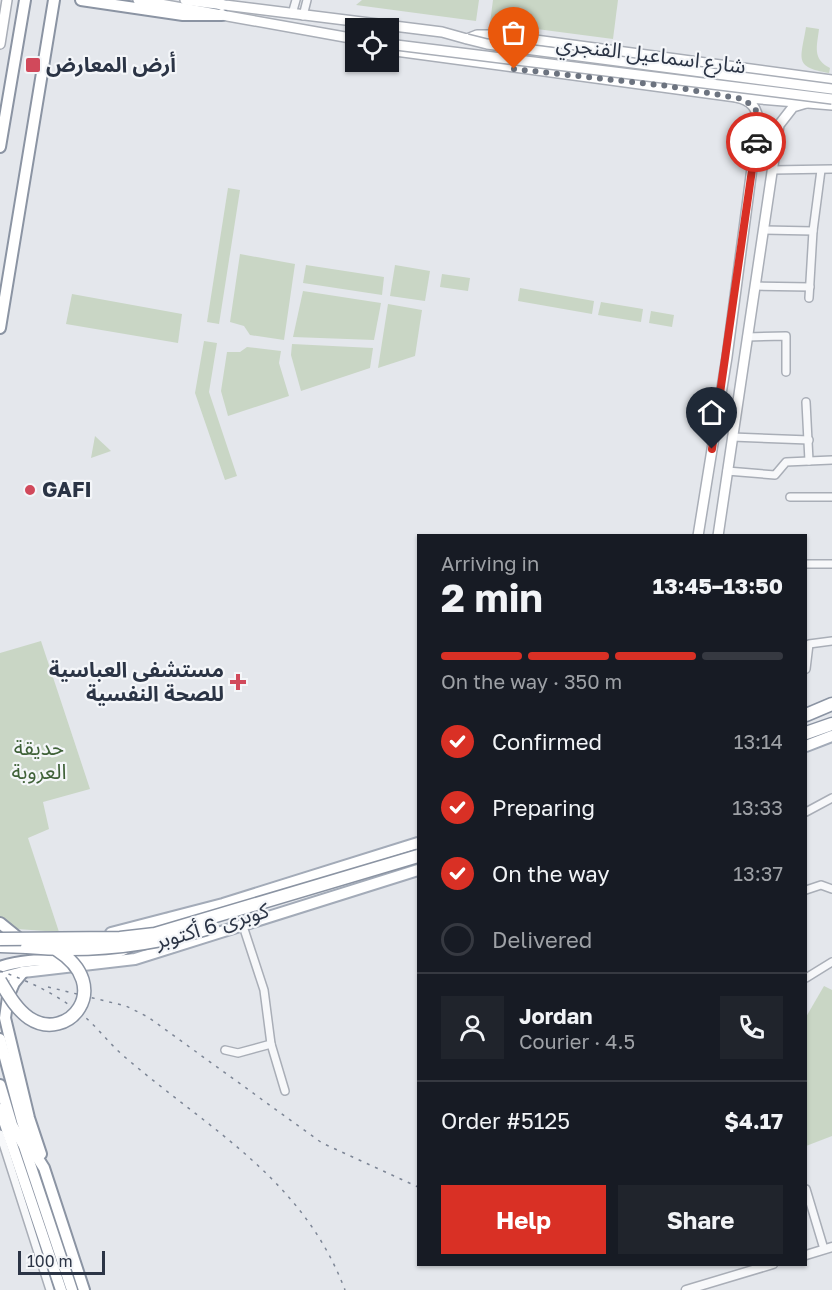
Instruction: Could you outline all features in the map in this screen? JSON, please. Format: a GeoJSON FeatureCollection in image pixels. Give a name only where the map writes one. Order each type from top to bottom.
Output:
{"type":"FeatureCollection","features":[{"type":"Feature","properties":{"kind":"highway"},"geometry":{"type":"LineString","coordinates":[[807,716],[830,709]]}},
{"type":"Feature","properties":{"kind":"highway"},"geometry":{"type":"LineString","coordinates":[[807,725],[830,709]]}},
{"type":"Feature","properties":{"kind":"highway"},"geometry":{"type":"LineString","coordinates":[[807,733],[832,724]]}},
{"type":"Feature","properties":{"kind":"highway"},"geometry":{"type":"LineString","coordinates":[[807,740],[832,731]]}},
{"type":"Feature","properties":{"kind":"highway","name":"كوبرى 6 أكتوبر"},"geometry":{"type":"LineString","coordinates":[[0,939],[120,938],[155,934],[417,848]]}},
{"type":"Feature","properties":{"kind":"highway","name":"كوبرى 6 أكتوبر"},"geometry":{"type":"LineString","coordinates":[[0,946],[57,950],[119,948],[157,943],[417,868]]}},
{"type":"Feature","properties":{"kind":"highway"},"geometry":{"type":"LineString","coordinates":[[0,980],[14,1002],[33,1020],[52,1024],[65,1021],[81,1004],[85,986],[77,965],[57,950]]}},
{"type":"Feature","properties":{"kind":"main road"},"geometry":{"type":"LineString","coordinates":[[0,147],[25,0]]}},
{"type":"Feature","properties":{"kind":"main road"},"geometry":{"type":"LineString","coordinates":[[82,0],[183,15],[219,7]]}},
{"type":"Feature","properties":{"kind":"main road","name":"شارع اسماعيل الفنجري"},"geometry":{"type":"LineString","coordinates":[[138,0],[292,14],[441,32],[467,39],[477,35],[498,35],[832,80]]}},
{"type":"Feature","properties":{"kind":"main road","name":"شارع اسماعيل الفنجري"},"geometry":{"type":"LineString","coordinates":[[184,0],[345,36]]}},
{"type":"Feature","properties":{"kind":"main road"},"geometry":{"type":"LineString","coordinates":[[0,44],[6,1]]}},
{"type":"Feature","properties":{"kind":"main road"},"geometry":{"type":"LineString","coordinates":[[0,328],[56,2]]}},
{"type":"Feature","properties":{"kind":"main road"},"geometry":{"type":"LineString","coordinates":[[467,39],[487,45],[832,88]]}},
{"type":"Feature","properties":{"kind":"main road"},"geometry":{"type":"LineString","coordinates":[[399,45],[832,99]]}},
{"type":"Feature","properties":{"kind":"main road","name":"شارع اسماعيل الفنجري"},"geometry":{"type":"LineString","coordinates":[[399,52],[547,73],[668,86],[736,97],[813,101],[832,105]]}},
{"type":"Feature","properties":{"kind":"main road"},"geometry":{"type":"LineString","coordinates":[[668,86],[674,73],[672,58]]}},
{"type":"Feature","properties":{"kind":"main road"},"geometry":{"type":"LineString","coordinates":[[686,90],[684,74],[691,60]]}},
{"type":"Feature","properties":{"kind":"main road"},"geometry":{"type":"LineString","coordinates":[[718,534],[782,100],[771,80],[747,67]]}},
{"type":"Feature","properties":{"kind":"main road"},"geometry":{"type":"LineString","coordinates":[[698,534],[727,357],[758,123],[755,108],[736,97]]}},
{"type":"Feature","properties":{"kind":"main road"},"geometry":{"type":"LineString","coordinates":[[779,125],[793,107],[813,101]]}},
{"type":"Feature","properties":{"kind":"main road"},"geometry":{"type":"LineString","coordinates":[[739,267],[757,269]]}},
{"type":"Feature","properties":{"kind":"main road"},"geometry":{"type":"LineString","coordinates":[[727,357],[744,358]]}},
{"type":"Feature","properties":{"kind":"main road"},"geometry":{"type":"LineString","coordinates":[[807,746],[832,737]]}},
{"type":"Feature","properties":{"kind":"main road"},"geometry":{"type":"LineString","coordinates":[[417,848],[407,855],[410,867],[417,868]]}},
{"type":"Feature","properties":{"kind":"main road"},"geometry":{"type":"LineString","coordinates":[[0,952],[123,932],[417,848]]}},
{"type":"Feature","properties":{"kind":"main road"},"geometry":{"type":"LineString","coordinates":[[0,980],[23,972],[135,959],[282,914],[417,868]]}},
{"type":"Feature","properties":{"kind":"main road"},"geometry":{"type":"LineString","coordinates":[[276,888],[287,890],[293,898],[290,906],[282,914]]}},
{"type":"Feature","properties":{"kind":"main road"},"geometry":{"type":"LineString","coordinates":[[0,967],[115,954],[140,941],[169,920]]}},
{"type":"Feature","properties":{"kind":"main road"},"geometry":{"type":"LineString","coordinates":[[0,923],[31,947]]}},
{"type":"Feature","properties":{"kind":"main road"},"geometry":{"type":"LineString","coordinates":[[23,972],[14,983],[3,1016],[29,1118],[84,1290]]}},
{"type":"Feature","properties":{"kind":"main road"},"geometry":{"type":"LineString","coordinates":[[0,1040],[20,1121],[23,1144],[72,1290]]}},
{"type":"Feature","properties":{"kind":"main road"},"geometry":{"type":"LineString","coordinates":[[0,1059],[20,1121],[32,1149],[44,1168]]}},
{"type":"Feature","properties":{"kind":"main road"},"geometry":{"type":"LineString","coordinates":[[0,1084],[12,1125],[23,1144]]}},
{"type":"Feature","properties":{"kind":"main road"},"geometry":{"type":"LineString","coordinates":[[0,1109],[61,1290]]}},
{"type":"Feature","properties":{"kind":"street"},"geometry":{"type":"LineString","coordinates":[[292,14],[296,0]]}},
{"type":"Feature","properties":{"kind":"street"},"geometry":{"type":"LineString","coordinates":[[303,16],[307,0]]}},
{"type":"Feature","properties":{"kind":"street"},"geometry":{"type":"LineString","coordinates":[[772,170],[832,169]]}},
{"type":"Feature","properties":{"kind":"street"},"geometry":{"type":"LineString","coordinates":[[809,298],[813,231],[821,170]]}},
{"type":"Feature","properties":{"kind":"street"},"geometry":{"type":"LineString","coordinates":[[764,230],[813,231]]}},
{"type":"Feature","properties":{"kind":"street"},"geometry":{"type":"LineString","coordinates":[[755,286],[810,286]]}},
{"type":"Feature","properties":{"kind":"street"},"geometry":{"type":"LineString","coordinates":[[747,338],[786,336],[786,372]]}},
{"type":"Feature","properties":{"kind":"street"},"geometry":{"type":"LineString","coordinates":[[806,402],[809,461]]}},
{"type":"Feature","properties":{"kind":"street"},"geometry":{"type":"LineString","coordinates":[[732,437],[809,440]]}},
{"type":"Feature","properties":{"kind":"street"},"geometry":{"type":"LineString","coordinates":[[727,471],[775,475],[786,462],[832,460]]}},
{"type":"Feature","properties":{"kind":"street"},"geometry":{"type":"LineString","coordinates":[[790,497],[832,497]]}},
{"type":"Feature","properties":{"kind":"street"},"geometry":{"type":"LineString","coordinates":[[807,564],[832,564]]}},
{"type":"Feature","properties":{"kind":"street"},"geometry":{"type":"LineString","coordinates":[[807,656],[808,644],[832,641]]}},
{"type":"Feature","properties":{"kind":"street"},"geometry":{"type":"LineString","coordinates":[[807,811],[832,798]]}},
{"type":"Feature","properties":{"kind":"street"},"geometry":{"type":"LineString","coordinates":[[807,890],[821,885],[832,889]]}},
{"type":"Feature","properties":{"kind":"street"},"geometry":{"type":"LineString","coordinates":[[243,926],[264,990],[271,1044],[285,1091]]}},
{"type":"Feature","properties":{"kind":"street"},"geometry":{"type":"LineString","coordinates":[[807,977],[832,962]]}},
{"type":"Feature","properties":{"kind":"street"},"geometry":{"type":"LineString","coordinates":[[225,1050],[238,1053],[271,1044]]}},
{"type":"Feature","properties":{"kind":"street"},"geometry":{"type":"LineString","coordinates":[[0,1134],[50,1290]]}},
{"type":"Feature","properties":{"kind":"street"},"geometry":{"type":"LineString","coordinates":[[807,1192],[828,1248],[807,1255]]}},
{"type":"Feature","properties":{"kind":"street"},"geometry":{"type":"LineString","coordinates":[[686,1290],[766,1266]]}},
{"type":"Feature","properties":{"kind":"green space"},"geometry":{"type":"Polygon","coordinates":[[[362,0],[479,0],[476,21],[356,5],[362,0]]]}},
{"type":"Feature","properties":{"kind":"green space"},"geometry":{"type":"Polygon","coordinates":[[[493,0],[618,0],[613,39],[490,23],[493,0]]]}},
{"type":"Feature","properties":{"kind":"green space"},"geometry":{"type":"Polygon","coordinates":[[[806,27],[819,29],[818,56],[830,68],[829,73],[810,68],[802,60],[806,27]]]}},
{"type":"Feature","properties":{"kind":"green space"},"geometry":{"type":"Polygon","coordinates":[[[228,188],[240,190],[219,324],[207,322],[228,188]]]}},
{"type":"Feature","properties":{"kind":"green space"},"geometry":{"type":"Polygon","coordinates":[[[240,254],[295,264],[284,340],[250,335],[244,326],[230,322],[240,254]]]}},
{"type":"Feature","properties":{"kind":"green space"},"geometry":{"type":"Polygon","coordinates":[[[306,265],[384,277],[382,295],[303,283],[306,265]]]}},
{"type":"Feature","properties":{"kind":"green space"},"geometry":{"type":"Polygon","coordinates":[[[395,265],[430,271],[425,301],[390,296],[395,265]]]}},
{"type":"Feature","properties":{"kind":"green space"},"geometry":{"type":"Polygon","coordinates":[[[442,274],[470,278],[468,291],[440,287],[442,274]]]}},
{"type":"Feature","properties":{"kind":"green space"},"geometry":{"type":"Polygon","coordinates":[[[520,288],[594,301],[592,314],[518,301],[520,288]]]}},
{"type":"Feature","properties":{"kind":"green space"},"geometry":{"type":"Polygon","coordinates":[[[303,291],[381,303],[374,340],[293,337],[303,291]]]}},
{"type":"Feature","properties":{"kind":"green space"},"geometry":{"type":"Polygon","coordinates":[[[72,294],[182,314],[178,343],[66,324],[72,294]]]}},
{"type":"Feature","properties":{"kind":"green space"},"geometry":{"type":"Polygon","coordinates":[[[601,302],[643,309],[641,322],[598,315],[601,302]]]}},
{"type":"Feature","properties":{"kind":"green space"},"geometry":{"type":"Polygon","coordinates":[[[388,304],[422,310],[415,356],[378,368],[388,304]]]}},
{"type":"Feature","properties":{"kind":"green space"},"geometry":{"type":"Polygon","coordinates":[[[651,311],[674,315],[672,327],[649,323],[651,311]]]}},
{"type":"Feature","properties":{"kind":"green space"},"geometry":{"type":"Polygon","coordinates":[[[204,341],[217,343],[209,392],[237,476],[225,480],[195,393],[204,341]]]}},
{"type":"Feature","properties":{"kind":"green space"},"geometry":{"type":"Polygon","coordinates":[[[292,344],[373,348],[370,368],[301,391],[291,355],[292,344]]]}},
{"type":"Feature","properties":{"kind":"green space"},"geometry":{"type":"Polygon","coordinates":[[[247,347],[281,351],[279,363],[289,396],[228,416],[221,391],[227,352],[240,352],[247,347]]]}},
{"type":"Feature","properties":{"kind":"green space"},"geometry":{"type":"Polygon","coordinates":[[[95,436],[111,451],[91,458],[95,436]]]}},
{"type":"Feature","properties":{"kind":"green space","name":"حديقة العروبة"},"geometry":{"type":"Polygon","coordinates":[[[41,641],[90,789],[43,802],[49,829],[28,838],[59,932],[17,929],[0,917],[0,653],[41,641]]]}},
{"type":"Feature","properties":{"kind":"green space"},"geometry":{"type":"Polygon","coordinates":[[[824,986],[832,990],[832,1136],[807,1146],[807,1015],[824,986]]]}},
{"type":"Feature","properties":{"kind":"railway"},"geometry":{"type":"LineString","coordinates":[[0,971],[42,989],[80,1013],[126,1058],[251,1159],[305,1217],[327,1251],[345,1290]]}},
{"type":"Feature","properties":{"kind":"railway"},"geometry":{"type":"LineString","coordinates":[[48,987],[126,1006],[148,1017],[322,1143],[417,1187]]}},
{"type":"Feature","properties":{"kind":"way so far"},"geometry":{"type":"LineString","coordinates":[[514,69],[668,86],[743,99],[750,102],[758,116],[756,142]]}},
{"type":"Feature","properties":{"kind":"place","name":"أرض المعارض"},"geometry":{"type":"Point","coordinates":[33,65]}},
{"type":"Feature","properties":{"kind":"place","name":"GAFI"},"geometry":{"type":"Point","coordinates":[30,490]}},
{"type":"Feature","properties":{"kind":"place","name":"مستشفى العباسية للصحة النفسية"},"geometry":{"type":"Point","coordinates":[238,682]}},
{"type":"Feature","properties":{"kind":"route"},"geometry":{"type":"LineString","coordinates":[[712,449],[756,142]]}}]}
